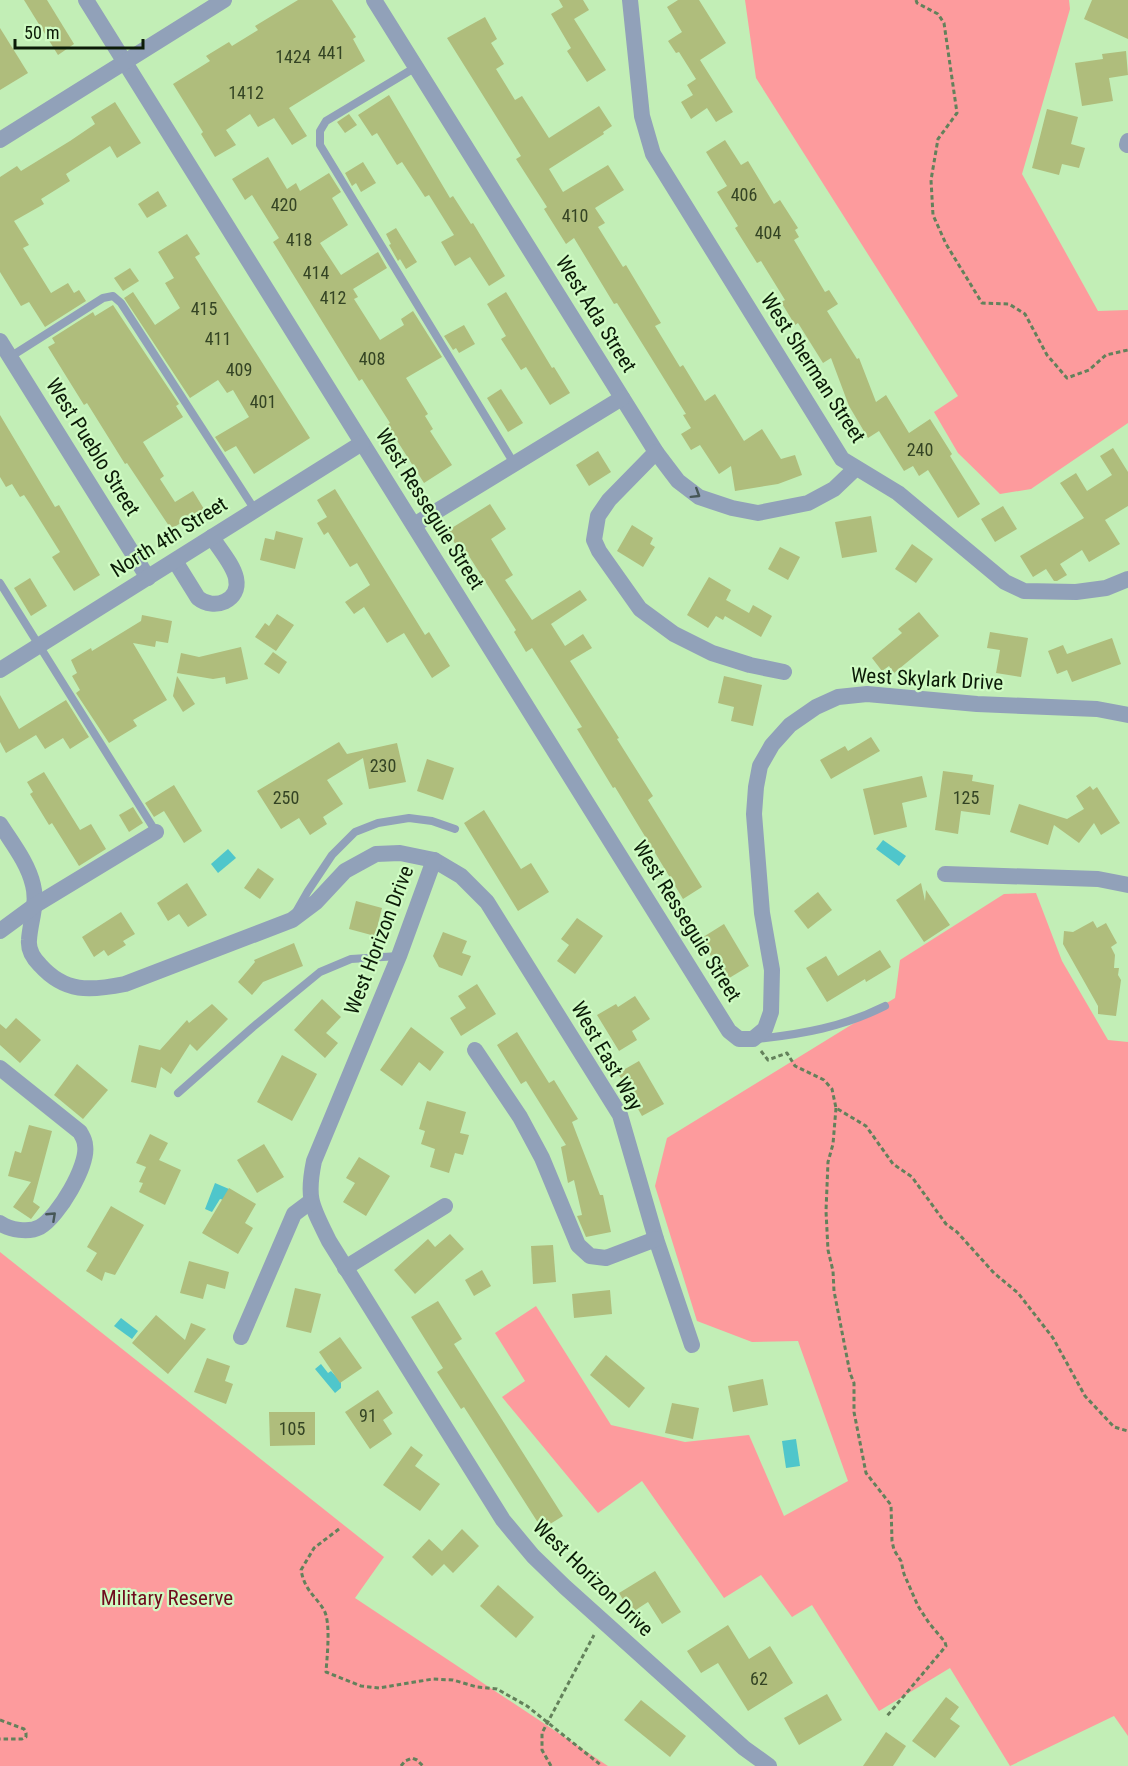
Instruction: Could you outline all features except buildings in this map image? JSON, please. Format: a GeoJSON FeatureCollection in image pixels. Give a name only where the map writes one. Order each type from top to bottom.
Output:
{"type":"FeatureCollection","features":[{"type":"Feature","properties":{"kind":"street","name":"West Resseguie Street"},"geometry":{"type":"LineString","coordinates":[[86,0],[729,1031],[746,1039]]}},
{"type":"Feature","properties":{"kind":"street"},"geometry":{"type":"LineString","coordinates":[[0,140],[224,0]]}},
{"type":"Feature","properties":{"kind":"street","name":"West Ada Street"},"geometry":{"type":"LineString","coordinates":[[374,0],[656,452],[678,481],[699,497],[732,508],[758,513],[808,502],[834,489],[856,468]]}},
{"type":"Feature","properties":{"kind":"street","name":"West Sherman Street"},"geometry":{"type":"LineString","coordinates":[[630,0],[642,116],[653,154],[842,459],[898,493],[1005,582],[1024,591],[1076,592],[1106,588],[1128,579]]}},
{"type":"Feature","properties":{"kind":"street","name":"West Pueblo Street"},"geometry":{"type":"LineString","coordinates":[[0,341],[147,578]]}},
{"type":"Feature","properties":{"kind":"street"},"geometry":{"type":"LineString","coordinates":[[414,525],[622,398]]}},
{"type":"Feature","properties":{"kind":"street","name":"North 4th Street"},"geometry":{"type":"LineString","coordinates":[[0,670],[362,443]]}},
{"type":"Feature","properties":{"kind":"street"},"geometry":{"type":"LineString","coordinates":[[656,452],[609,500],[598,516],[594,540],[598,552],[640,609],[674,634],[712,653],[750,665],[784,672]]}},
{"type":"Feature","properties":{"kind":"street"},"geometry":{"type":"LineString","coordinates":[[175,561],[198,598],[203,602],[213,605],[228,600],[236,588],[235,575],[212,537]]}},
{"type":"Feature","properties":{"kind":"street","name":"West Skylark Drive"},"geometry":{"type":"LineString","coordinates":[[746,1039],[765,1029],[771,1012],[772,970],[762,914],[754,813],[756,787],[760,766],[772,745],[790,725],[816,707],[838,697],[867,694],[977,704],[1097,709],[1128,715]]}},
{"type":"Feature","properties":{"kind":"street","name":"West Horizon Drive"},"geometry":{"type":"LineString","coordinates":[[0,824],[27,868],[34,886],[34,906],[28,943],[32,956],[59,982],[72,987],[98,989],[125,984],[292,920],[316,902],[345,871],[376,854],[400,853],[434,860],[399,956],[314,1161],[310,1180],[310,1202],[328,1240],[503,1520],[533,1556],[602,1621],[744,1748],[769,1766]]}},
{"type":"Feature","properties":{"kind":"street"},"geometry":{"type":"LineString","coordinates":[[0,931],[34,906],[156,832]]}},
{"type":"Feature","properties":{"kind":"street","name":"West East Way"},"geometry":{"type":"LineString","coordinates":[[434,860],[461,876],[487,902],[620,1115],[656,1239],[692,1346]]}},
{"type":"Feature","properties":{"kind":"street"},"geometry":{"type":"LineString","coordinates":[[945,873],[1098,879],[1128,885]]}},
{"type":"Feature","properties":{"kind":"street"},"geometry":{"type":"LineString","coordinates":[[475,1050],[520,1118],[542,1158],[578,1245],[590,1256],[606,1258],[656,1239]]}},
{"type":"Feature","properties":{"kind":"street"},"geometry":{"type":"LineString","coordinates":[[0,1068],[80,1132],[86,1146],[78,1178],[58,1212],[39,1228],[13,1230],[0,1223]]}},
{"type":"Feature","properties":{"kind":"street"},"geometry":{"type":"LineString","coordinates":[[241,1337],[294,1214],[310,1202]]}},
{"type":"Feature","properties":{"kind":"street"},"geometry":{"type":"LineString","coordinates":[[345,1268],[445,1206]]}},
{"type":"Feature","properties":{"kind":"lane"},"geometry":{"type":"LineString","coordinates":[[416,67],[326,121],[320,131],[320,145],[514,465]]}},
{"type":"Feature","properties":{"kind":"lane"},"geometry":{"type":"LineString","coordinates":[[10,357],[103,298],[112,296],[121,303],[255,510]]}},
{"type":"Feature","properties":{"kind":"lane"},"geometry":{"type":"LineString","coordinates":[[0,584],[156,832]]}},
{"type":"Feature","properties":{"kind":"lane"},"geometry":{"type":"LineString","coordinates":[[292,920],[332,855],[355,832],[378,823],[409,818],[432,821],[455,829]]}},
{"type":"Feature","properties":{"kind":"lane"},"geometry":{"type":"LineString","coordinates":[[178,1094],[320,972],[351,959],[399,956]]}},
{"type":"Feature","properties":{"kind":"lane"},"geometry":{"type":"LineString","coordinates":[[746,1039],[803,1034],[864,1017],[885,1006]]}},
{"type":"Feature","properties":{"kind":"path"},"geometry":{"type":"LineString","coordinates":[[916,0],[917,3],[938,14],[944,23],[957,113],[938,139],[931,180],[933,215],[946,244],[982,303],[1009,304],[1025,314],[1047,355],[1067,378],[1089,370],[1106,355],[1128,350]]}},
{"type":"Feature","properties":{"kind":"path"},"geometry":{"type":"LineString","coordinates":[[746,1039],[768,1060],[787,1053],[795,1066],[825,1080],[832,1089],[836,1108],[833,1144],[828,1162],[826,1211],[828,1250],[850,1373],[854,1383],[854,1412],[858,1424],[863,1462],[866,1473],[891,1505],[892,1541],[918,1606],[946,1646],[887,1716]]}},
{"type":"Feature","properties":{"kind":"path"},"geometry":{"type":"LineString","coordinates":[[836,1108],[866,1126],[893,1164],[912,1177],[946,1224],[957,1232],[994,1273],[1018,1293],[1053,1338],[1085,1396],[1114,1427],[1128,1431]]}},
{"type":"Feature","properties":{"kind":"path"},"geometry":{"type":"LineString","coordinates":[[339,1529],[314,1548],[301,1570],[307,1590],[327,1617],[326,1672],[361,1686],[379,1688],[433,1679],[453,1680],[477,1688],[497,1689],[527,1706],[602,1766]]}},
{"type":"Feature","properties":{"kind":"path"},"geometry":{"type":"LineString","coordinates":[[552,1766],[542,1750],[541,1740],[602,1621]]}},
{"type":"Feature","properties":{"kind":"path"},"geometry":{"type":"LineString","coordinates":[[0,1720],[27,1732],[22,1739],[0,1739]]}},
{"type":"Feature","properties":{"kind":"path"},"geometry":{"type":"LineString","coordinates":[[401,1766],[412,1758],[423,1766]]}},
{"type":"Feature","properties":{"kind":"green space"},"geometry":{"type":"Polygon","coordinates":[[[745,0],[1069,0],[1070,9],[1022,174],[1098,311],[1128,310],[1128,423],[1031,489],[1000,494],[958,453],[934,412],[958,396],[756,78],[745,0]]]}},
{"type":"Feature","properties":{"kind":"green space"},"geometry":{"type":"Polygon","coordinates":[[[1036,893],[1062,961],[1108,1040],[1128,1042],[1128,1736],[1114,1716],[1010,1766],[950,1668],[879,1711],[812,1605],[792,1617],[761,1575],[724,1598],[642,1481],[598,1513],[502,1397],[525,1381],[495,1333],[536,1306],[611,1425],[685,1442],[749,1435],[784,1516],[848,1481],[798,1341],[752,1342],[697,1321],[655,1186],[667,1138],[895,998],[900,960],[1004,894],[1036,893]]]}},
{"type":"Feature","properties":{"kind":"green space","name":"Military Reserve"},"geometry":{"type":"Polygon","coordinates":[[[0,1252],[384,1557],[355,1598],[608,1766],[0,1766],[0,1252]]]}},
{"type":"Feature","properties":{"kind":"water"},"geometry":{"type":"Polygon","coordinates":[[[883,840],[906,856],[899,866],[876,849],[883,840]]]}},
{"type":"Feature","properties":{"kind":"water"},"geometry":{"type":"Polygon","coordinates":[[[228,849],[236,858],[218,873],[211,864],[228,849]]]}},
{"type":"Feature","properties":{"kind":"water"},"geometry":{"type":"Polygon","coordinates":[[[215,1183],[229,1189],[224,1200],[220,1199],[212,1212],[205,1209],[215,1183]]]}},
{"type":"Feature","properties":{"kind":"water"},"geometry":{"type":"Polygon","coordinates":[[[121,1318],[138,1331],[132,1339],[114,1326],[121,1318]]]}},
{"type":"Feature","properties":{"kind":"water"},"geometry":{"type":"Polygon","coordinates":[[[321,1364],[328,1373],[331,1371],[341,1382],[341,1388],[335,1393],[315,1369],[321,1364]]]}},
{"type":"Feature","properties":{"kind":"water"},"geometry":{"type":"Polygon","coordinates":[[[796,1439],[800,1466],[786,1468],[782,1441],[796,1439]]]}}]}
